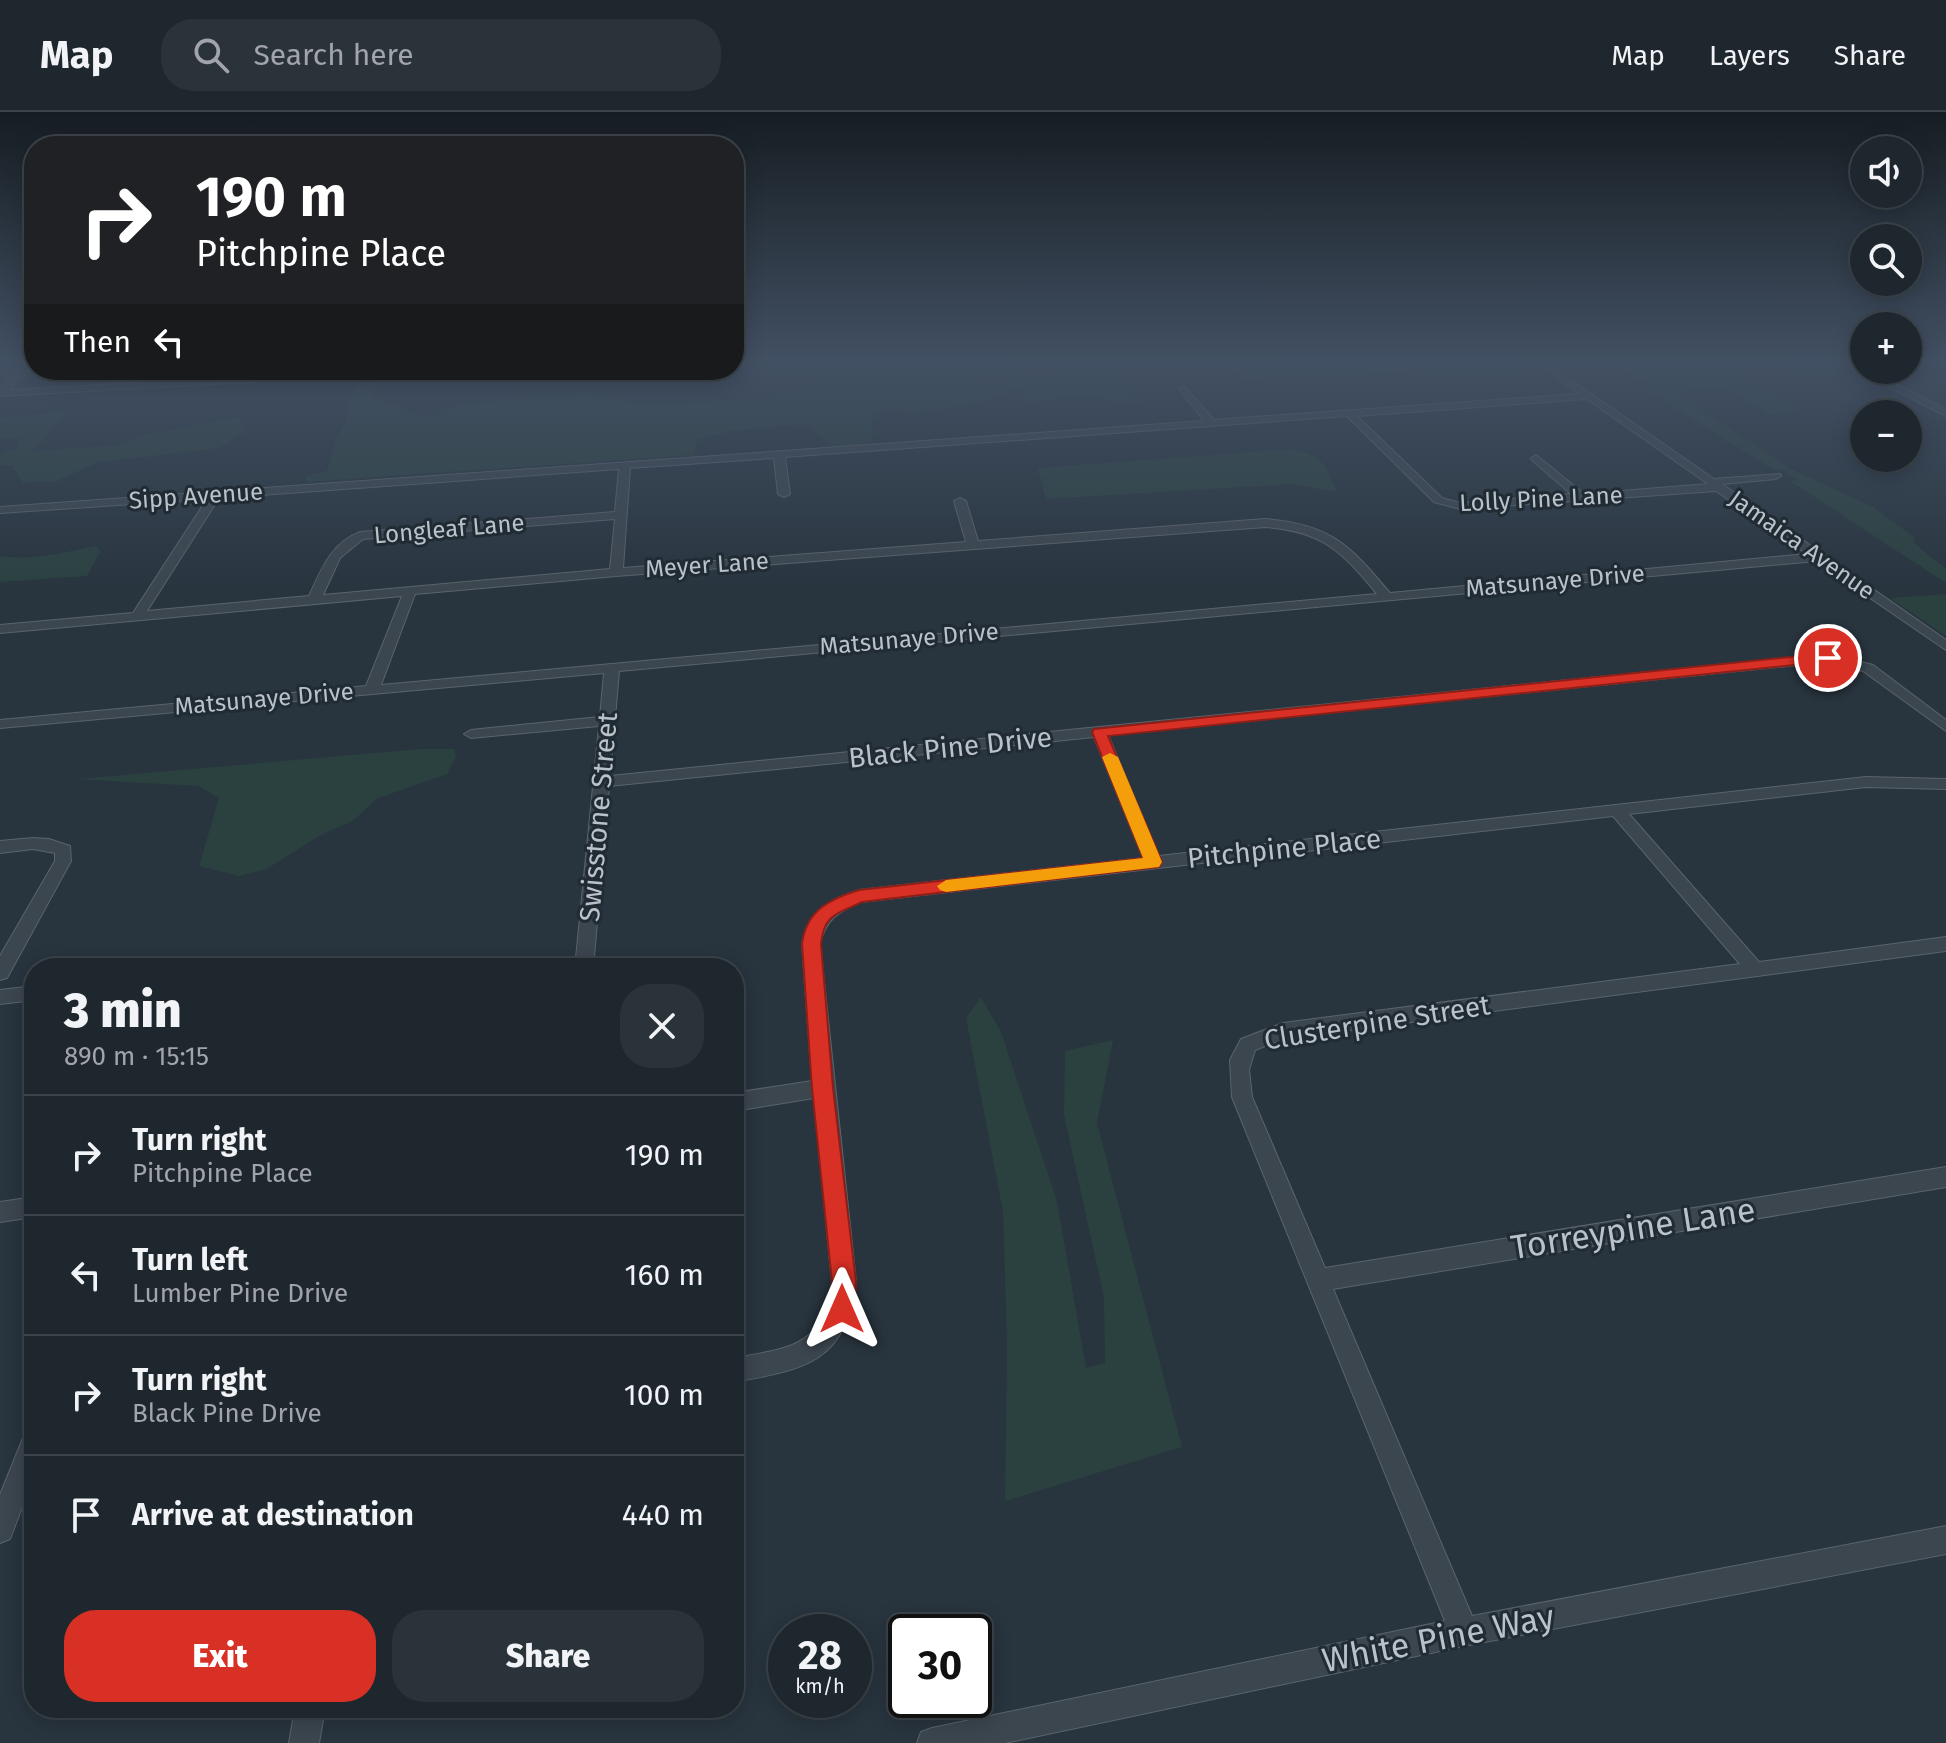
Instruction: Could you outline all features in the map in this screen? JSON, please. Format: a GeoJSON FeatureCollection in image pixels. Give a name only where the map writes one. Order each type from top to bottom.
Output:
{"type":"FeatureCollection","features":[{"type":"Feature","properties":{"kind":"street","name":"Sipp Avenue"},"geometry":{"type":"LineString","coordinates":[[0,510],[1000,438]]}},
{"type":"Feature","properties":{"kind":"street","name":"Lolly Pine Lane"},"geometry":{"type":"LineString","coordinates":[[1375,438],[1431,494],[1450,504],[1470,506],[1582,498],[1776,476]]}},
{"type":"Feature","properties":{"kind":"street","name":"Jamaica Avenue"},"geometry":{"type":"LineString","coordinates":[[1650,438],[1946,646]]}},
{"type":"Feature","properties":{"kind":"street"},"geometry":{"type":"LineString","coordinates":[[1358,445],[1381,444]]}},
{"type":"Feature","properties":{"kind":"street"},"geometry":{"type":"LineString","coordinates":[[779,454],[784,494]]}},
{"type":"Feature","properties":{"kind":"street"},"geometry":{"type":"LineString","coordinates":[[1536,458],[1582,498]]}},
{"type":"Feature","properties":{"kind":"street"},"geometry":{"type":"LineString","coordinates":[[616,572],[625,466]]}},
{"type":"Feature","properties":{"kind":"street"},"geometry":{"type":"LineString","coordinates":[[137,617],[215,495]]}},
{"type":"Feature","properties":{"kind":"street"},"geometry":{"type":"LineString","coordinates":[[960,501],[974,547]]}},
{"type":"Feature","properties":{"kind":"street","name":"Longleaf Lane"},"geometry":{"type":"LineString","coordinates":[[314,601],[334,555],[342,546],[360,536],[620,515]]}},
{"type":"Feature","properties":{"kind":"street","name":"Meyer Lane"},"geometry":{"type":"LineString","coordinates":[[0,629],[616,572],[1285,524],[1306,528],[1341,544],[1386,596]]}},
{"type":"Feature","properties":{"kind":"street","name":"Matsunaye Drive"},"geometry":{"type":"LineString","coordinates":[[0,724],[1819,557]]}},
{"type":"Feature","properties":{"kind":"street"},"geometry":{"type":"LineString","coordinates":[[372,689],[410,592]]}},
{"type":"Feature","properties":{"kind":"street","name":"Black Pine Drive"},"geometry":{"type":"LineString","coordinates":[[602,782],[1828,658],[1868,668],[1946,727]]}},
{"type":"Feature","properties":{"kind":"street","name":"Swisstone Street"},"geometry":{"type":"LineString","coordinates":[[585,958],[612,666]]}},
{"type":"Feature","properties":{"kind":"street"},"geometry":{"type":"LineString","coordinates":[[471,734],[607,721]]}},
{"type":"Feature","properties":{"kind":"street"},"geometry":{"type":"LineString","coordinates":[[1099,732],[1153,862]]}},
{"type":"Feature","properties":{"kind":"street","name":"Pitchpine Place"},"geometry":{"type":"LineString","coordinates":[[744,1368],[790,1360],[813,1348],[832,1328],[842,1309],[844,1282],[811,944],[813,927],[822,913],[859,896],[1153,862],[1866,782],[1946,784]]}},
{"type":"Feature","properties":{"kind":"street"},"geometry":{"type":"LineString","coordinates":[[1617,810],[1755,969]]}},
{"type":"Feature","properties":{"kind":"street"},"geometry":{"type":"LineString","coordinates":[[0,847],[39,844],[54,845],[64,850],[63,861],[0,973]]}},
{"type":"Feature","properties":{"kind":"street","name":"Clusterpine Street"},"geometry":{"type":"LineString","coordinates":[[1464,1632],[1242,1097],[1237,1066],[1241,1050],[1259,1036],[1946,944]]}},
{"type":"Feature","properties":{"kind":"street"},"geometry":{"type":"LineString","coordinates":[[0,997],[24,994]]}},
{"type":"Feature","properties":{"kind":"street"},"geometry":{"type":"LineString","coordinates":[[744,1100],[823,1088]]}},
{"type":"Feature","properties":{"kind":"street","name":"Torreypine Lane"},"geometry":{"type":"LineString","coordinates":[[1320,1280],[1946,1177]]}},
{"type":"Feature","properties":{"kind":"street"},"geometry":{"type":"LineString","coordinates":[[0,1212],[24,1208]]}},
{"type":"Feature","properties":{"kind":"street"},"geometry":{"type":"LineString","coordinates":[[0,1529],[7,1495],[24,1462]]}},
{"type":"Feature","properties":{"kind":"street","name":"White Pine Way"},"geometry":{"type":"LineString","coordinates":[[932,1743],[1464,1632],[1946,1540]]}},
{"type":"Feature","properties":{"kind":"street"},"geometry":{"type":"LineString","coordinates":[[304,1743],[308,1718]]}},
{"type":"Feature","properties":{"kind":"green space"},"geometry":{"type":"Polygon","coordinates":[[[2,438],[44,438],[32,451],[119,445],[136,438],[235,438],[219,448],[99,462],[57,481],[23,483],[12,465],[0,465],[0,454],[16,448],[21,439],[2,438]]]}},
{"type":"Feature","properties":{"kind":"green space"},"geometry":{"type":"Polygon","coordinates":[[[702,438],[698,439],[693,455],[306,482],[306,476],[327,471],[336,439],[702,438]]]}},
{"type":"Feature","properties":{"kind":"green space"},"geometry":{"type":"Polygon","coordinates":[[[823,438],[872,438],[854,446],[832,446],[823,438]]]}},
{"type":"Feature","properties":{"kind":"green space"},"geometry":{"type":"Polygon","coordinates":[[[1723,438],[1745,438],[1793,470],[1873,507],[1915,538],[1914,543],[1946,569],[1946,583],[1790,481],[1797,480],[1783,470],[1772,469],[1723,438]]]}},
{"type":"Feature","properties":{"kind":"green space"},"geometry":{"type":"Polygon","coordinates":[[[1292,449],[1318,459],[1338,492],[1292,484],[1046,499],[1038,468],[1292,449]]]}},
{"type":"Feature","properties":{"kind":"green space"},"geometry":{"type":"Polygon","coordinates":[[[97,546],[100,552],[87,576],[0,582],[0,556],[36,557],[97,546]]]}},
{"type":"Feature","properties":{"kind":"green space"},"geometry":{"type":"Polygon","coordinates":[[[1946,594],[1946,636],[1890,598],[1946,594]]]}},
{"type":"Feature","properties":{"kind":"green space"},"geometry":{"type":"Polygon","coordinates":[[[421,749],[454,749],[456,757],[447,774],[376,799],[354,820],[317,837],[267,869],[239,876],[199,866],[219,798],[198,786],[77,779],[421,749]]]}},
{"type":"Feature","properties":{"kind":"green space"},"geometry":{"type":"Polygon","coordinates":[[[981,997],[1001,1032],[1057,1201],[1086,1368],[1105,1363],[1104,1298],[1064,1115],[1065,1051],[1113,1040],[1097,1123],[1182,1447],[1005,1501],[1007,1347],[1003,1212],[966,1018],[981,997]]]}},
{"type":"Feature","properties":{"kind":"slow traffic"},"geometry":{"type":"LineString","coordinates":[[946,886],[1153,862],[1110,757]]}},
{"type":"Feature","properties":{"kind":"route"},"geometry":{"type":"LineString","coordinates":[[842,1309],[844,1282],[811,944],[813,927],[822,913],[859,896],[1153,862],[1099,732],[1828,658]]}}]}
